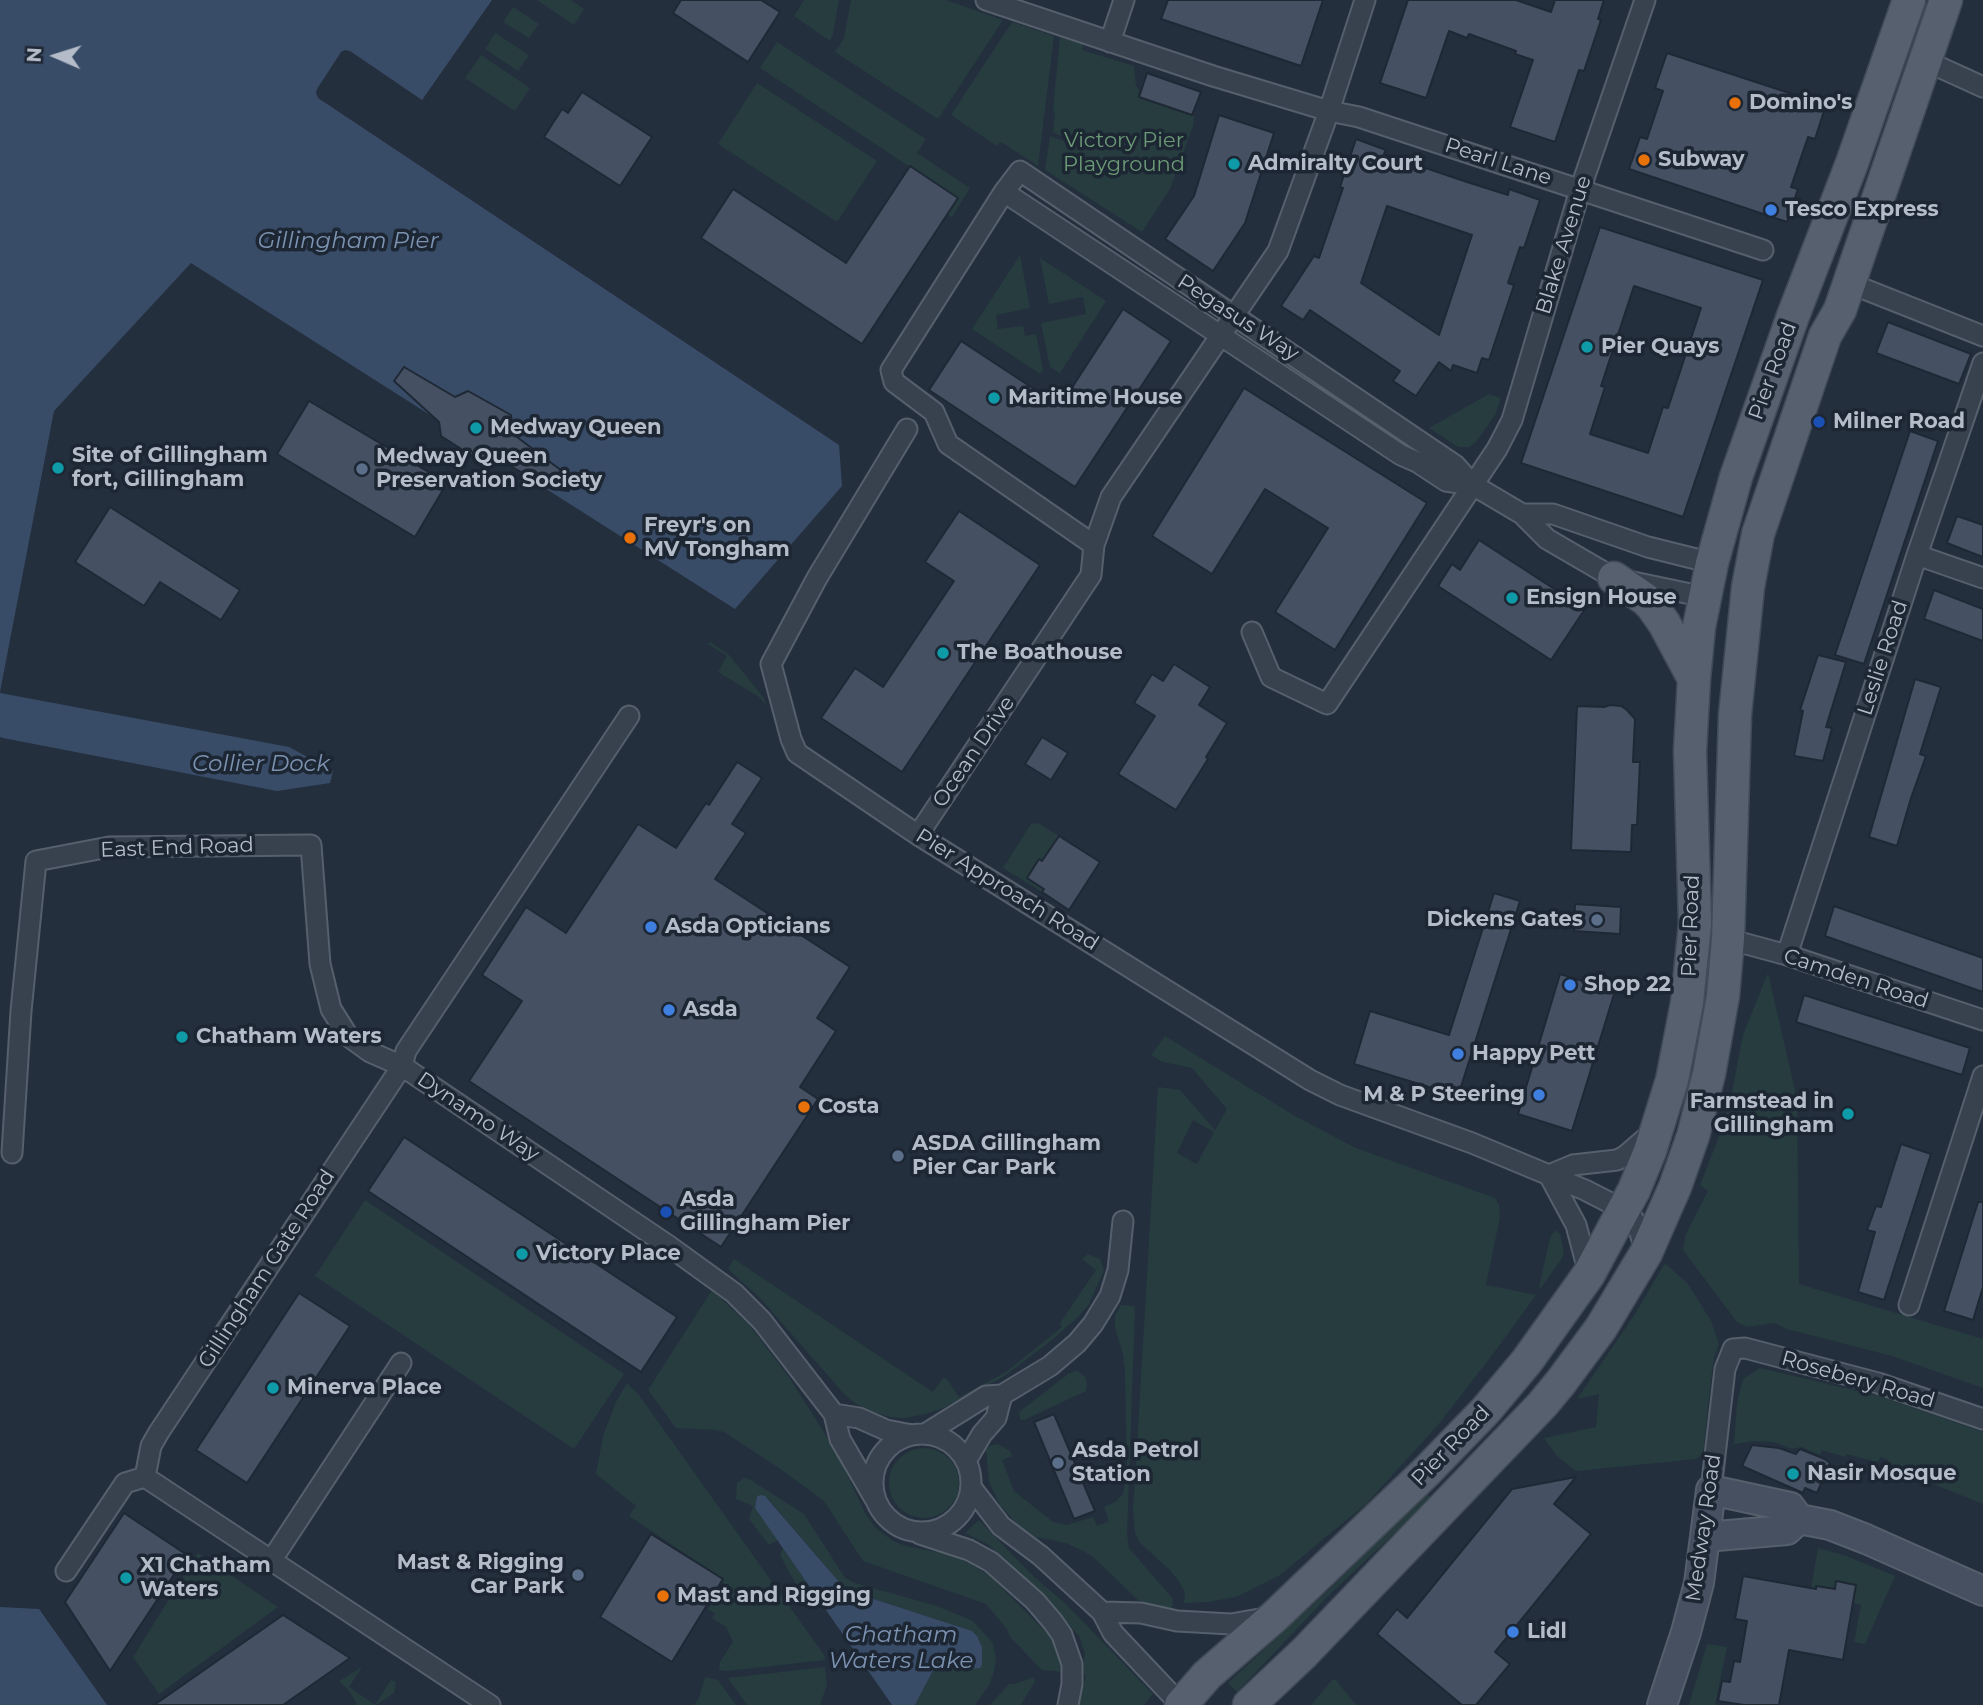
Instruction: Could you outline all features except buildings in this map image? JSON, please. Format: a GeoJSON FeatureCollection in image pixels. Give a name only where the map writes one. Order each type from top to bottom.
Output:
{"type":"FeatureCollection","features":[{"type":"Feature","properties":{"kind":"main road","name":"Pier Road"},"geometry":{"type":"LineString","coordinates":[[1181,1705],[1207,1675],[1274,1617],[1427,1472],[1486,1410],[1527,1362],[1589,1274],[1634,1190],[1672,1080],[1687,1003],[1695,924],[1690,762],[1694,679],[1712,562],[1736,477],[1909,0]]}},
{"type":"Feature","properties":{"kind":"main road","name":"Pier Road"},"geometry":{"type":"LineString","coordinates":[[1249,1705],[1304,1653],[1542,1405],[1601,1328],[1646,1253],[1679,1175],[1700,1109],[1723,996],[1728,939],[1735,715],[1748,587],[1758,534],[1825,336],[1840,310],[1946,0]]}},
{"type":"Feature","properties":{"kind":"main road","name":"Pegasus Way"},"geometry":{"type":"LineString","coordinates":[[1712,562],[1748,587]]}},
{"type":"Feature","properties":{"kind":"main road"},"geometry":{"type":"LineString","coordinates":[[1614,578],[1652,606],[1694,679]]}},
{"type":"Feature","properties":{"kind":"main road","name":"Pegasus Way"},"geometry":{"type":"LineString","coordinates":[[1705,597],[1748,587]]}},
{"type":"Feature","properties":{"kind":"main road"},"geometry":{"type":"LineString","coordinates":[[1285,1705],[1304,1653]]}},
{"type":"Feature","properties":{"kind":"street","name":"Pearl Lane"},"geometry":{"type":"LineString","coordinates":[[986,0],[1329,111],[1359,117],[1763,250]]}},
{"type":"Feature","properties":{"kind":"street"},"geometry":{"type":"LineString","coordinates":[[1110,42],[1124,0]]}},
{"type":"Feature","properties":{"kind":"street","name":"Ocean Drive"},"geometry":{"type":"LineString","coordinates":[[918,835],[1091,575],[1094,545],[1111,497],[1282,244],[1365,0]]}},
{"type":"Feature","properties":{"kind":"street","name":"Blake Avenue"},"geometry":{"type":"LineString","coordinates":[[1473,485],[1512,420],[1580,190],[1645,0]]}},
{"type":"Feature","properties":{"kind":"street"},"geometry":{"type":"LineString","coordinates":[[1926,61],[1983,87]]}},
{"type":"Feature","properties":{"kind":"street","name":"Pegasus Way"},"geometry":{"type":"LineString","coordinates":[[1094,545],[948,444],[934,412],[894,382],[891,370],[1020,171],[1455,465],[1473,485],[1522,514],[1547,539],[1614,578],[1705,597]]}},
{"type":"Feature","properties":{"kind":"street","name":"Pegasus Way"},"geometry":{"type":"LineString","coordinates":[[1004,192],[1401,456],[1417,462],[1446,481],[1473,485]]}},
{"type":"Feature","properties":{"kind":"street"},"geometry":{"type":"LineString","coordinates":[[1849,283],[1983,336]]}},
{"type":"Feature","properties":{"kind":"street","name":"Leslie Road"},"geometry":{"type":"LineString","coordinates":[[1787,956],[1917,555],[1983,363]]}},
{"type":"Feature","properties":{"kind":"street","name":"Pier Approach Road"},"geometry":{"type":"LineString","coordinates":[[906,429],[817,578],[771,664],[790,739],[797,753],[918,835],[1310,1080],[1340,1095],[1472,1143],[1585,1190],[1625,1210]]}},
{"type":"Feature","properties":{"kind":"street"},"geometry":{"type":"LineString","coordinates":[[1252,632],[1271,677],[1327,704],[1473,485]]}},
{"type":"Feature","properties":{"kind":"street","name":"Pegasus Way"},"geometry":{"type":"LineString","coordinates":[[1522,514],[1553,514],[1648,547],[1712,562]]}},
{"type":"Feature","properties":{"kind":"street"},"geometry":{"type":"LineString","coordinates":[[1917,555],[1983,579]]}},
{"type":"Feature","properties":{"kind":"street","name":"Dynamo Way"},"geometry":{"type":"LineString","coordinates":[[629,716],[407,1051],[402,1066],[719,1281],[762,1321],[834,1414],[840,1439],[881,1512],[903,1529],[951,1543],[991,1562],[1044,1611],[1062,1634],[1072,1664],[1072,1691],[1068,1705]]}},
{"type":"Feature","properties":{"kind":"street","name":"East End Road"},"geometry":{"type":"LineString","coordinates":[[12,1153],[21,1011],[36,861],[109,847],[311,845],[320,964],[331,1009],[348,1036],[370,1052],[402,1066]]}},
{"type":"Feature","properties":{"kind":"street","name":"Camden Road"},"geometry":{"type":"LineString","coordinates":[[1728,939],[1983,1020]]}},
{"type":"Feature","properties":{"kind":"street","name":"Gillingham Gate Road"},"geometry":{"type":"LineString","coordinates":[[145,1477],[151,1446],[159,1432],[402,1066]]}},
{"type":"Feature","properties":{"kind":"street"},"geometry":{"type":"LineString","coordinates":[[1909,1305],[1983,1076]]}},
{"type":"Feature","properties":{"kind":"street"},"geometry":{"type":"LineString","coordinates":[[1589,1274],[1576,1226],[1549,1175],[1573,1165],[1617,1160],[1657,1128]]}},
{"type":"Feature","properties":{"kind":"street"},"geometry":{"type":"LineString","coordinates":[[1625,1210],[1634,1220],[1646,1253]]}},
{"type":"Feature","properties":{"kind":"street"},"geometry":{"type":"LineString","coordinates":[[875,1499],[874,1472],[879,1459],[893,1444],[918,1434],[986,1396],[1002,1395],[1050,1366],[1077,1343],[1093,1324],[1110,1296],[1118,1270],[1123,1221]]}},
{"type":"Feature","properties":{"kind":"street","name":"Rosebery Road"},"geometry":{"type":"LineString","coordinates":[[1733,1349],[1745,1348],[1878,1383],[1983,1419]]}},
{"type":"Feature","properties":{"kind":"street","name":"Medway Road"},"geometry":{"type":"LineString","coordinates":[[1662,1705],[1699,1583],[1725,1369],[1733,1349]]}},
{"type":"Feature","properties":{"kind":"street"},"geometry":{"type":"LineString","coordinates":[[271,1560],[401,1363]]}},
{"type":"Feature","properties":{"kind":"street"},"geometry":{"type":"LineString","coordinates":[[966,1461],[982,1434],[996,1418],[1002,1395]]}},
{"type":"Feature","properties":{"kind":"street"},"geometry":{"type":"LineString","coordinates":[[834,1414],[859,1418],[886,1430],[937,1436],[949,1442],[966,1461],[971,1487],[966,1506],[953,1522],[935,1531],[916,1532]]}},
{"type":"Feature","properties":{"kind":"street"},"geometry":{"type":"LineString","coordinates":[[66,1571],[125,1483],[145,1477],[491,1705]]}},
{"type":"Feature","properties":{"kind":"street"},"geometry":{"type":"LineString","coordinates":[[971,1487],[1001,1526],[1041,1556],[1102,1612],[1113,1633],[1181,1705]]}},
{"type":"Feature","properties":{"kind":"street"},"geometry":{"type":"LineString","coordinates":[[1711,1490],[1790,1507],[1799,1518],[1830,1525],[1866,1539],[1983,1591]]}},
{"type":"Feature","properties":{"kind":"street"},"geometry":{"type":"LineString","coordinates":[[1705,1537],[1787,1530],[1799,1518]]}},
{"type":"Feature","properties":{"kind":"street"},"geometry":{"type":"LineString","coordinates":[[1102,1612],[1142,1613],[1177,1621],[1231,1624],[1274,1617]]}},
{"type":"Feature","properties":{"kind":"green space"},"geometry":{"type":"Polygon","coordinates":[[[537,0],[571,0],[584,9],[574,25],[537,0]]]}},
{"type":"Feature","properties":{"kind":"green space"},"geometry":{"type":"Polygon","coordinates":[[[804,0],[839,0],[830,41],[794,16],[804,0]]]}},
{"type":"Feature","properties":{"kind":"green space"},"geometry":{"type":"Polygon","coordinates":[[[851,0],[946,0],[1003,20],[938,119],[835,52],[844,38],[851,0]]]}},
{"type":"Feature","properties":{"kind":"green space"},"geometry":{"type":"Polygon","coordinates":[[[513,7],[539,24],[529,38],[503,22],[513,7]]]}},
{"type":"Feature","properties":{"kind":"green space"},"geometry":{"type":"Polygon","coordinates":[[[1012,22],[1054,36],[1038,166],[1001,142],[997,146],[951,115],[1012,22]]]}},
{"type":"Feature","properties":{"kind":"green space"},"geometry":{"type":"Polygon","coordinates":[[[495,33],[529,55],[518,71],[485,49],[495,33]]]}},
{"type":"Feature","properties":{"kind":"green space","name":"Victory Pier Playground"},"geometry":{"type":"Polygon","coordinates":[[[1060,37],[1083,44],[1082,50],[1134,66],[1138,97],[1194,116],[1193,126],[1170,189],[1142,232],[1045,170],[1050,136],[1069,143],[1068,139],[1053,132],[1060,37]]]}},
{"type":"Feature","properties":{"kind":"green space"},"geometry":{"type":"Polygon","coordinates":[[[777,42],[926,139],[917,153],[970,188],[952,217],[947,214],[957,198],[760,68],[777,42]]]}},
{"type":"Feature","properties":{"kind":"green space"},"geometry":{"type":"Polygon","coordinates":[[[481,55],[530,88],[515,111],[465,78],[481,55]]]}},
{"type":"Feature","properties":{"kind":"green space"},"geometry":{"type":"Polygon","coordinates":[[[757,83],[877,161],[837,222],[718,144],[757,83]]]}},
{"type":"Feature","properties":{"kind":"green space"},"geometry":{"type":"Polygon","coordinates":[[[1020,255],[1030,308],[996,315],[998,329],[1023,326],[1025,336],[1036,334],[1043,370],[1040,374],[972,329],[1020,255]]]}},
{"type":"Feature","properties":{"kind":"green space"},"geometry":{"type":"Polygon","coordinates":[[[1040,258],[1106,301],[1060,373],[1050,367],[1041,323],[1086,314],[1083,297],[1049,304],[1040,258]]]}},
{"type":"Feature","properties":{"kind":"green space"},"geometry":{"type":"Polygon","coordinates":[[[1489,394],[1501,398],[1495,415],[1476,442],[1469,447],[1458,447],[1429,428],[1489,394]]]}},
{"type":"Feature","properties":{"kind":"green space"},"geometry":{"type":"Polygon","coordinates":[[[710,642],[729,655],[764,698],[766,705],[758,696],[718,672],[727,656],[708,644],[710,642]]]}},
{"type":"Feature","properties":{"kind":"green space"},"geometry":{"type":"Polygon","coordinates":[[[1038,823],[1059,836],[1027,878],[1044,889],[1042,892],[1003,868],[1031,824],[1038,823]]]}},
{"type":"Feature","properties":{"kind":"green space"},"geometry":{"type":"Polygon","coordinates":[[[1768,973],[1797,1099],[1799,1284],[1983,1339],[1983,1388],[1892,1356],[1787,1329],[1774,1323],[1747,1327],[1737,1322],[1683,1250],[1685,1236],[1708,1191],[1700,1185],[1722,1129],[1743,1035],[1768,973]]]}},
{"type":"Feature","properties":{"kind":"green space"},"geometry":{"type":"Polygon","coordinates":[[[1165,1036],[1295,1116],[1356,1148],[1495,1198],[1500,1217],[1486,1285],[1536,1295],[1438,1425],[1366,1504],[1280,1575],[1236,1597],[1208,1602],[1184,1603],[1185,1593],[1180,1583],[1170,1570],[1139,1542],[1133,1511],[1158,1087],[1180,1090],[1215,1130],[1227,1109],[1192,1068],[1163,1062],[1151,1055],[1165,1036]],[[1193,1120],[1177,1153],[1197,1164],[1214,1132],[1193,1120]]]}},
{"type":"Feature","properties":{"kind":"green space"},"geometry":{"type":"Polygon","coordinates":[[[365,1200],[624,1374],[574,1449],[315,1276],[365,1200]]]}},
{"type":"Feature","properties":{"kind":"green space"},"geometry":{"type":"Polygon","coordinates":[[[1555,1230],[1560,1234],[1564,1252],[1541,1288],[1539,1287],[1550,1238],[1555,1230]]]}},
{"type":"Feature","properties":{"kind":"green space"},"geometry":{"type":"Polygon","coordinates":[[[1088,1254],[1100,1259],[1104,1270],[1089,1304],[1077,1318],[1003,1377],[943,1408],[905,1418],[873,1412],[845,1395],[760,1298],[728,1269],[734,1259],[933,1392],[943,1378],[946,1378],[959,1397],[1006,1372],[1062,1327],[1060,1323],[1096,1270],[1082,1259],[1088,1254]]]}},
{"type":"Feature","properties":{"kind":"green space"},"geometry":{"type":"Polygon","coordinates":[[[1665,1263],[1688,1284],[1711,1321],[1719,1344],[1714,1357],[1703,1454],[1696,1459],[1576,1471],[1557,1456],[1544,1438],[1596,1427],[1599,1394],[1577,1399],[1635,1314],[1665,1263]]]}},
{"type":"Feature","properties":{"kind":"green space"},"geometry":{"type":"Polygon","coordinates":[[[712,1290],[750,1326],[789,1377],[840,1459],[865,1513],[875,1527],[893,1541],[952,1555],[990,1576],[1048,1634],[1059,1653],[1064,1672],[1042,1670],[1010,1637],[1007,1629],[986,1604],[863,1561],[824,1501],[724,1432],[676,1428],[648,1390],[712,1290]]]}},
{"type":"Feature","properties":{"kind":"green space"},"geometry":{"type":"Polygon","coordinates":[[[1121,1305],[1135,1308],[1127,1534],[1129,1548],[1173,1599],[1172,1612],[1138,1600],[1092,1556],[1066,1543],[1036,1537],[1018,1525],[1000,1505],[989,1482],[986,1450],[998,1444],[1010,1451],[1012,1456],[1002,1460],[1014,1491],[1053,1522],[1067,1525],[1093,1517],[1097,1526],[1109,1521],[1104,1507],[1123,1494],[1127,1473],[1125,1372],[1115,1327],[1115,1316],[1121,1305]]]}},
{"type":"Feature","properties":{"kind":"green space"},"geometry":{"type":"Polygon","coordinates":[[[1760,1368],[1879,1396],[1983,1432],[1983,1504],[1906,1473],[1908,1469],[1887,1463],[1888,1460],[1880,1457],[1878,1462],[1822,1450],[1820,1455],[1801,1447],[1792,1449],[1774,1442],[1734,1444],[1737,1403],[1743,1379],[1760,1368]]]}},
{"type":"Feature","properties":{"kind":"green space"},"geometry":{"type":"Polygon","coordinates":[[[1075,1371],[1085,1377],[1086,1391],[1024,1420],[1020,1419],[1019,1412],[1075,1371]]]}},
{"type":"Feature","properties":{"kind":"green space"},"geometry":{"type":"Polygon","coordinates":[[[627,1383],[639,1395],[825,1660],[719,1670],[720,1662],[733,1642],[726,1627],[712,1618],[715,1614],[708,1609],[725,1584],[723,1579],[629,1516],[636,1506],[596,1474],[603,1436],[616,1402],[627,1383]]]}},
{"type":"Feature","properties":{"kind":"green space"},"geometry":{"type":"Polygon","coordinates":[[[931,1448],[944,1454],[953,1463],[957,1469],[957,1497],[949,1508],[938,1516],[917,1518],[899,1508],[891,1497],[889,1476],[899,1458],[910,1450],[931,1448]]]}},
{"type":"Feature","properties":{"kind":"green space"},"geometry":{"type":"Polygon","coordinates":[[[744,1478],[804,1514],[845,1578],[937,1606],[973,1621],[993,1643],[996,1659],[989,1685],[975,1705],[915,1705],[939,1659],[944,1655],[959,1653],[969,1657],[973,1669],[982,1665],[982,1647],[972,1631],[846,1590],[769,1500],[761,1495],[757,1496],[755,1508],[778,1540],[769,1545],[749,1519],[753,1506],[736,1499],[737,1483],[744,1478]]]}},
{"type":"Feature","properties":{"kind":"green space"},"geometry":{"type":"Polygon","coordinates":[[[1426,1493],[1432,1498],[1330,1594],[1237,1692],[1228,1683],[1334,1585],[1426,1493]]]}},
{"type":"Feature","properties":{"kind":"green space"},"geometry":{"type":"Polygon","coordinates":[[[979,1520],[1033,1576],[1066,1604],[1153,1694],[1144,1705],[1077,1705],[1086,1676],[1083,1666],[1085,1654],[1079,1636],[1041,1594],[989,1545],[965,1533],[979,1520]]]}},
{"type":"Feature","properties":{"kind":"green space"},"geometry":{"type":"Polygon","coordinates":[[[783,1548],[818,1598],[815,1608],[794,1581],[780,1555],[783,1548]]]}},
{"type":"Feature","properties":{"kind":"green space"},"geometry":{"type":"Polygon","coordinates":[[[1818,1548],[1844,1555],[1895,1576],[1865,1644],[1854,1642],[1861,1605],[1853,1603],[1856,1585],[1836,1581],[1835,1589],[1817,1586],[1814,1604],[1811,1589],[1818,1548]]]}},
{"type":"Feature","properties":{"kind":"green space"},"geometry":{"type":"Polygon","coordinates":[[[198,1553],[278,1607],[159,1694],[133,1657],[198,1553]]]}},
{"type":"Feature","properties":{"kind":"green space"},"geometry":{"type":"Polygon","coordinates":[[[1707,1644],[1727,1647],[1715,1705],[1689,1705],[1707,1644]]]}},
{"type":"Feature","properties":{"kind":"green space"},"geometry":{"type":"Polygon","coordinates":[[[362,1667],[349,1687],[375,1705],[357,1705],[350,1692],[339,1681],[362,1667]]]}},
{"type":"Feature","properties":{"kind":"green space"},"geometry":{"type":"Polygon","coordinates":[[[825,1667],[827,1685],[820,1705],[747,1705],[728,1678],[825,1667]]]}},
{"type":"Feature","properties":{"kind":"green space"},"geometry":{"type":"Polygon","coordinates":[[[705,1677],[718,1680],[736,1705],[694,1705],[705,1677]]]}},
{"type":"Feature","properties":{"kind":"green space"},"geometry":{"type":"Polygon","coordinates":[[[1033,1677],[1035,1681],[1021,1705],[990,1705],[1009,1684],[1033,1677]]]}},
{"type":"Feature","properties":{"kind":"green space"},"geometry":{"type":"Polygon","coordinates":[[[391,1680],[396,1682],[394,1693],[375,1705],[391,1680]]]}},
{"type":"Feature","properties":{"kind":"green space"},"geometry":{"type":"Polygon","coordinates":[[[1332,1680],[1336,1680],[1356,1705],[1311,1705],[1332,1680]]]}},
{"type":"Feature","properties":{"kind":"water","name":"Gillingham Pier"},"geometry":{"type":"Polygon","coordinates":[[[0,0],[492,0],[422,100],[345,50],[317,89],[318,98],[839,445],[842,486],[735,609],[191,263],[54,411],[0,692],[0,0]]]}},
{"type":"Feature","properties":{"kind":"water","name":"Collier Dock"},"geometry":{"type":"Polygon","coordinates":[[[0,693],[289,747],[333,771],[330,783],[277,791],[3,738],[0,737],[0,693]]]}},
{"type":"Feature","properties":{"kind":"water","name":"Chatham Waters Lake"},"geometry":{"type":"Polygon","coordinates":[[[757,1496],[765,1496],[846,1590],[972,1631],[982,1647],[980,1668],[973,1669],[969,1657],[959,1653],[944,1655],[939,1659],[915,1705],[892,1705],[755,1508],[757,1496]]]}},
{"type":"Feature","properties":{"kind":"water"},"geometry":{"type":"Polygon","coordinates":[[[0,1607],[39,1609],[107,1705],[0,1705],[0,1607]]]}},
{"type":"Feature","properties":{"kind":"place","name":"Domino's"},"geometry":{"type":"Point","coordinates":[1735,103]}},
{"type":"Feature","properties":{"kind":"place","name":"Subway"},"geometry":{"type":"Point","coordinates":[1644,160]}},
{"type":"Feature","properties":{"kind":"place","name":"Admiralty Court"},"geometry":{"type":"Point","coordinates":[1234,164]}},
{"type":"Feature","properties":{"kind":"place","name":"Tesco Express"},"geometry":{"type":"Point","coordinates":[1771,210]}},
{"type":"Feature","properties":{"kind":"place","name":"Pier Quays"},"geometry":{"type":"Point","coordinates":[1587,347]}},
{"type":"Feature","properties":{"kind":"place","name":"Maritime House"},"geometry":{"type":"Point","coordinates":[994,398]}},
{"type":"Feature","properties":{"kind":"place","name":"Milner Road"},"geometry":{"type":"Point","coordinates":[1819,422]}},
{"type":"Feature","properties":{"kind":"place","name":"Medway Queen"},"geometry":{"type":"Point","coordinates":[476,428]}},
{"type":"Feature","properties":{"kind":"place","name":"Site of Gillingham fort, Gillingham"},"geometry":{"type":"Point","coordinates":[58,468]}},
{"type":"Feature","properties":{"kind":"place","name":"Medway Queen Preservation Society"},"geometry":{"type":"Point","coordinates":[362,469]}},
{"type":"Feature","properties":{"kind":"place","name":"Freyr's on MV Tongham"},"geometry":{"type":"Point","coordinates":[630,538]}},
{"type":"Feature","properties":{"kind":"place","name":"Ensign House"},"geometry":{"type":"Point","coordinates":[1512,598]}},
{"type":"Feature","properties":{"kind":"place","name":"The Boathouse"},"geometry":{"type":"Point","coordinates":[943,653]}},
{"type":"Feature","properties":{"kind":"place","name":"Dickens Gates"},"geometry":{"type":"Point","coordinates":[1597,920]}},
{"type":"Feature","properties":{"kind":"place","name":"Asda Opticians"},"geometry":{"type":"Point","coordinates":[651,927]}},
{"type":"Feature","properties":{"kind":"place","name":"Shop 22"},"geometry":{"type":"Point","coordinates":[1570,985]}},
{"type":"Feature","properties":{"kind":"place","name":"Asda"},"geometry":{"type":"Point","coordinates":[669,1010]}},
{"type":"Feature","properties":{"kind":"place","name":"Chatham Waters"},"geometry":{"type":"Point","coordinates":[182,1037]}},
{"type":"Feature","properties":{"kind":"place","name":"Happy Pett"},"geometry":{"type":"Point","coordinates":[1458,1054]}},
{"type":"Feature","properties":{"kind":"place","name":"M & P Steering"},"geometry":{"type":"Point","coordinates":[1539,1095]}},
{"type":"Feature","properties":{"kind":"place","name":"Costa"},"geometry":{"type":"Point","coordinates":[804,1107]}},
{"type":"Feature","properties":{"kind":"place","name":"Farmstead in Gillingham"},"geometry":{"type":"Point","coordinates":[1848,1114]}},
{"type":"Feature","properties":{"kind":"place","name":"ASDA Gillingham Pier Car Park"},"geometry":{"type":"Point","coordinates":[898,1156]}},
{"type":"Feature","properties":{"kind":"place","name":"Asda Gillingham Pier"},"geometry":{"type":"Point","coordinates":[666,1212]}},
{"type":"Feature","properties":{"kind":"place","name":"Victory Place"},"geometry":{"type":"Point","coordinates":[522,1254]}},
{"type":"Feature","properties":{"kind":"place","name":"Minerva Place"},"geometry":{"type":"Point","coordinates":[273,1388]}},
{"type":"Feature","properties":{"kind":"place","name":"Asda Petrol Station"},"geometry":{"type":"Point","coordinates":[1058,1463]}},
{"type":"Feature","properties":{"kind":"place","name":"Nasir Mosque"},"geometry":{"type":"Point","coordinates":[1793,1474]}},
{"type":"Feature","properties":{"kind":"place","name":"Mast & Rigging Car Park"},"geometry":{"type":"Point","coordinates":[578,1575]}},
{"type":"Feature","properties":{"kind":"place","name":"X1 Chatham Waters"},"geometry":{"type":"Point","coordinates":[126,1578]}},
{"type":"Feature","properties":{"kind":"place","name":"Mast and Rigging"},"geometry":{"type":"Point","coordinates":[663,1596]}},
{"type":"Feature","properties":{"kind":"place","name":"Lidl"},"geometry":{"type":"Point","coordinates":[1513,1632]}}]}
